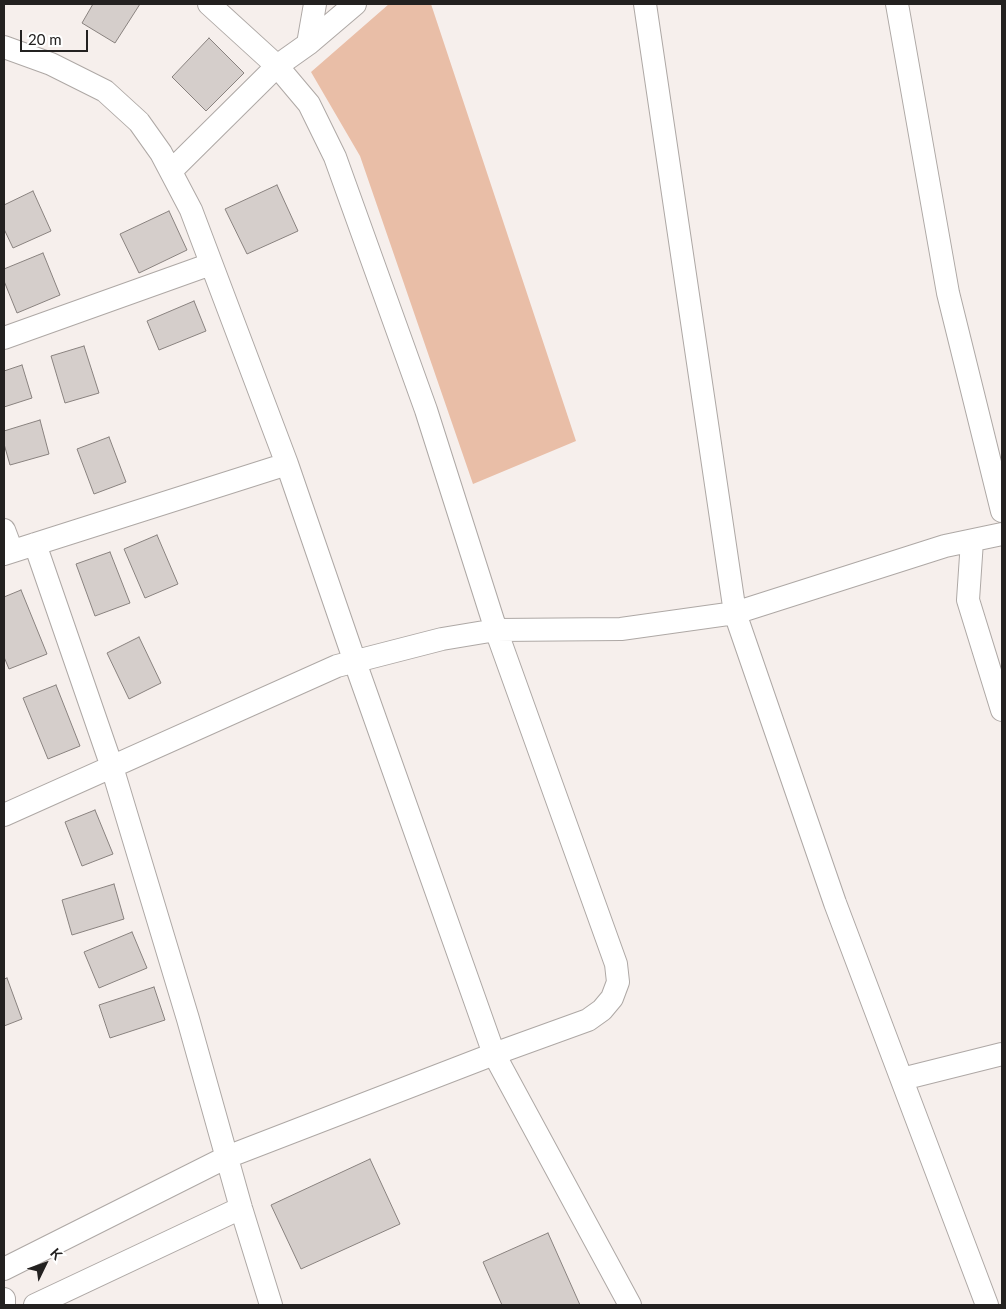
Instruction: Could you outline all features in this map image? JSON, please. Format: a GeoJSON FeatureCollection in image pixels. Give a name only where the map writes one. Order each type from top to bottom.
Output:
{"type":"FeatureCollection","features":[{"type":"Feature","properties":{"kind":"street"},"geometry":{"type":"LineString","coordinates":[[4,1269],[227,1157],[494,1054],[588,1020],[602,1010],[612,998],[618,982],[616,964],[496,630],[426,410],[335,157],[309,104],[277,66],[209,4]]}},
{"type":"Feature","properties":{"kind":"street"},"geometry":{"type":"LineString","coordinates":[[308,44],[315,4]]}},
{"type":"Feature","properties":{"kind":"street"},"geometry":{"type":"LineString","coordinates":[[170,171],[277,66],[308,44],[355,4]]}},
{"type":"Feature","properties":{"kind":"street"},"geometry":{"type":"LineString","coordinates":[[645,4],[735,613],[835,904],[987,1305]]}},
{"type":"Feature","properties":{"kind":"street"},"geometry":{"type":"LineString","coordinates":[[897,4],[948,294],[1002,511]]}},
{"type":"Feature","properties":{"kind":"street"},"geometry":{"type":"LineString","coordinates":[[4,47],[51,64],[105,91],[139,122],[161,153],[191,210],[287,464],[494,1054],[630,1305]]}},
{"type":"Feature","properties":{"kind":"street"},"geometry":{"type":"LineString","coordinates":[[4,336],[211,264]]}},
{"type":"Feature","properties":{"kind":"street"},"geometry":{"type":"LineString","coordinates":[[4,530],[8,552],[287,464]]}},
{"type":"Feature","properties":{"kind":"street"},"geometry":{"type":"LineString","coordinates":[[4,815],[338,666],[442,639],[496,630],[621,629],[735,613],[945,546],[1002,534]]}},
{"type":"Feature","properties":{"kind":"street"},"geometry":{"type":"LineString","coordinates":[[972,541],[968,600],[1002,710]]}},
{"type":"Feature","properties":{"kind":"street"},"geometry":{"type":"LineString","coordinates":[[35,544],[112,767],[271,1305]]}},
{"type":"Feature","properties":{"kind":"street"},"geometry":{"type":"LineString","coordinates":[[902,1079],[1002,1054]]}},
{"type":"Feature","properties":{"kind":"street"},"geometry":{"type":"LineString","coordinates":[[35,1305],[241,1208]]}},
{"type":"Feature","properties":{"kind":"street"},"geometry":{"type":"LineString","coordinates":[[4,1299],[4,1305]]}},
{"type":"Feature","properties":{"kind":"shaded area"},"geometry":{"type":"Polygon","coordinates":[[[389,4],[431,4],[576,441],[473,484],[360,156],[311,72],[389,4]]]}},
{"type":"Feature","properties":{"kind":"building"},"geometry":{"type":"Polygon","coordinates":[[[93,4],[140,4],[115,43],[82,23],[93,4]]]}},
{"type":"Feature","properties":{"kind":"building"},"geometry":{"type":"Polygon","coordinates":[[[209,38],[244,73],[206,111],[172,77],[209,38]]]}},
{"type":"Feature","properties":{"kind":"building"},"geometry":{"type":"Polygon","coordinates":[[[277,185],[298,231],[247,254],[225,209],[277,185]]]}},
{"type":"Feature","properties":{"kind":"building"},"geometry":{"type":"Polygon","coordinates":[[[33,191],[51,231],[13,248],[4,229],[4,205],[33,191]]]}},
{"type":"Feature","properties":{"kind":"building"},"geometry":{"type":"Polygon","coordinates":[[[169,211],[187,250],[139,273],[120,234],[169,211]]]}},
{"type":"Feature","properties":{"kind":"building"},"geometry":{"type":"Polygon","coordinates":[[[43,253],[60,295],[17,313],[4,281],[4,269],[43,253]]]}},
{"type":"Feature","properties":{"kind":"building"},"geometry":{"type":"Polygon","coordinates":[[[194,301],[206,331],[159,350],[147,321],[194,301]]]}},
{"type":"Feature","properties":{"kind":"building"},"geometry":{"type":"Polygon","coordinates":[[[84,346],[99,393],[65,403],[51,356],[84,346]]]}},
{"type":"Feature","properties":{"kind":"building"},"geometry":{"type":"Polygon","coordinates":[[[22,365],[32,398],[4,407],[4,371],[22,365]]]}},
{"type":"Feature","properties":{"kind":"building"},"geometry":{"type":"Polygon","coordinates":[[[40,420],[49,454],[10,465],[4,444],[4,431],[40,420]]]}},
{"type":"Feature","properties":{"kind":"building"},"geometry":{"type":"Polygon","coordinates":[[[109,437],[126,482],[94,494],[77,449],[109,437]]]}},
{"type":"Feature","properties":{"kind":"building"},"geometry":{"type":"Polygon","coordinates":[[[157,535],[178,584],[145,598],[124,549],[157,535]]]}},
{"type":"Feature","properties":{"kind":"building"},"geometry":{"type":"Polygon","coordinates":[[[110,552],[130,603],[95,616],[76,564],[110,552]]]}},
{"type":"Feature","properties":{"kind":"building"},"geometry":{"type":"Polygon","coordinates":[[[21,590],[47,654],[9,669],[4,657],[4,597],[21,590]]]}},
{"type":"Feature","properties":{"kind":"building"},"geometry":{"type":"Polygon","coordinates":[[[139,637],[161,683],[129,699],[107,653],[139,637]]]}},
{"type":"Feature","properties":{"kind":"building"},"geometry":{"type":"Polygon","coordinates":[[[56,685],[80,746],[48,759],[23,698],[56,685]]]}},
{"type":"Feature","properties":{"kind":"building"},"geometry":{"type":"Polygon","coordinates":[[[95,810],[113,854],[82,866],[65,822],[95,810]]]}},
{"type":"Feature","properties":{"kind":"building"},"geometry":{"type":"Polygon","coordinates":[[[114,884],[124,919],[72,935],[62,900],[114,884]]]}},
{"type":"Feature","properties":{"kind":"building"},"geometry":{"type":"Polygon","coordinates":[[[132,932],[147,968],[99,988],[84,952],[132,932]]]}},
{"type":"Feature","properties":{"kind":"building"},"geometry":{"type":"Polygon","coordinates":[[[7,978],[22,1019],[4,1026],[4,979],[7,978]]]}},
{"type":"Feature","properties":{"kind":"building"},"geometry":{"type":"Polygon","coordinates":[[[154,987],[165,1020],[110,1038],[99,1005],[154,987]]]}},
{"type":"Feature","properties":{"kind":"building"},"geometry":{"type":"Polygon","coordinates":[[[370,1159],[400,1224],[301,1269],[271,1205],[370,1159]]]}},
{"type":"Feature","properties":{"kind":"building"},"geometry":{"type":"Polygon","coordinates":[[[548,1233],[580,1305],[502,1305],[483,1262],[548,1233]]]}}]}
